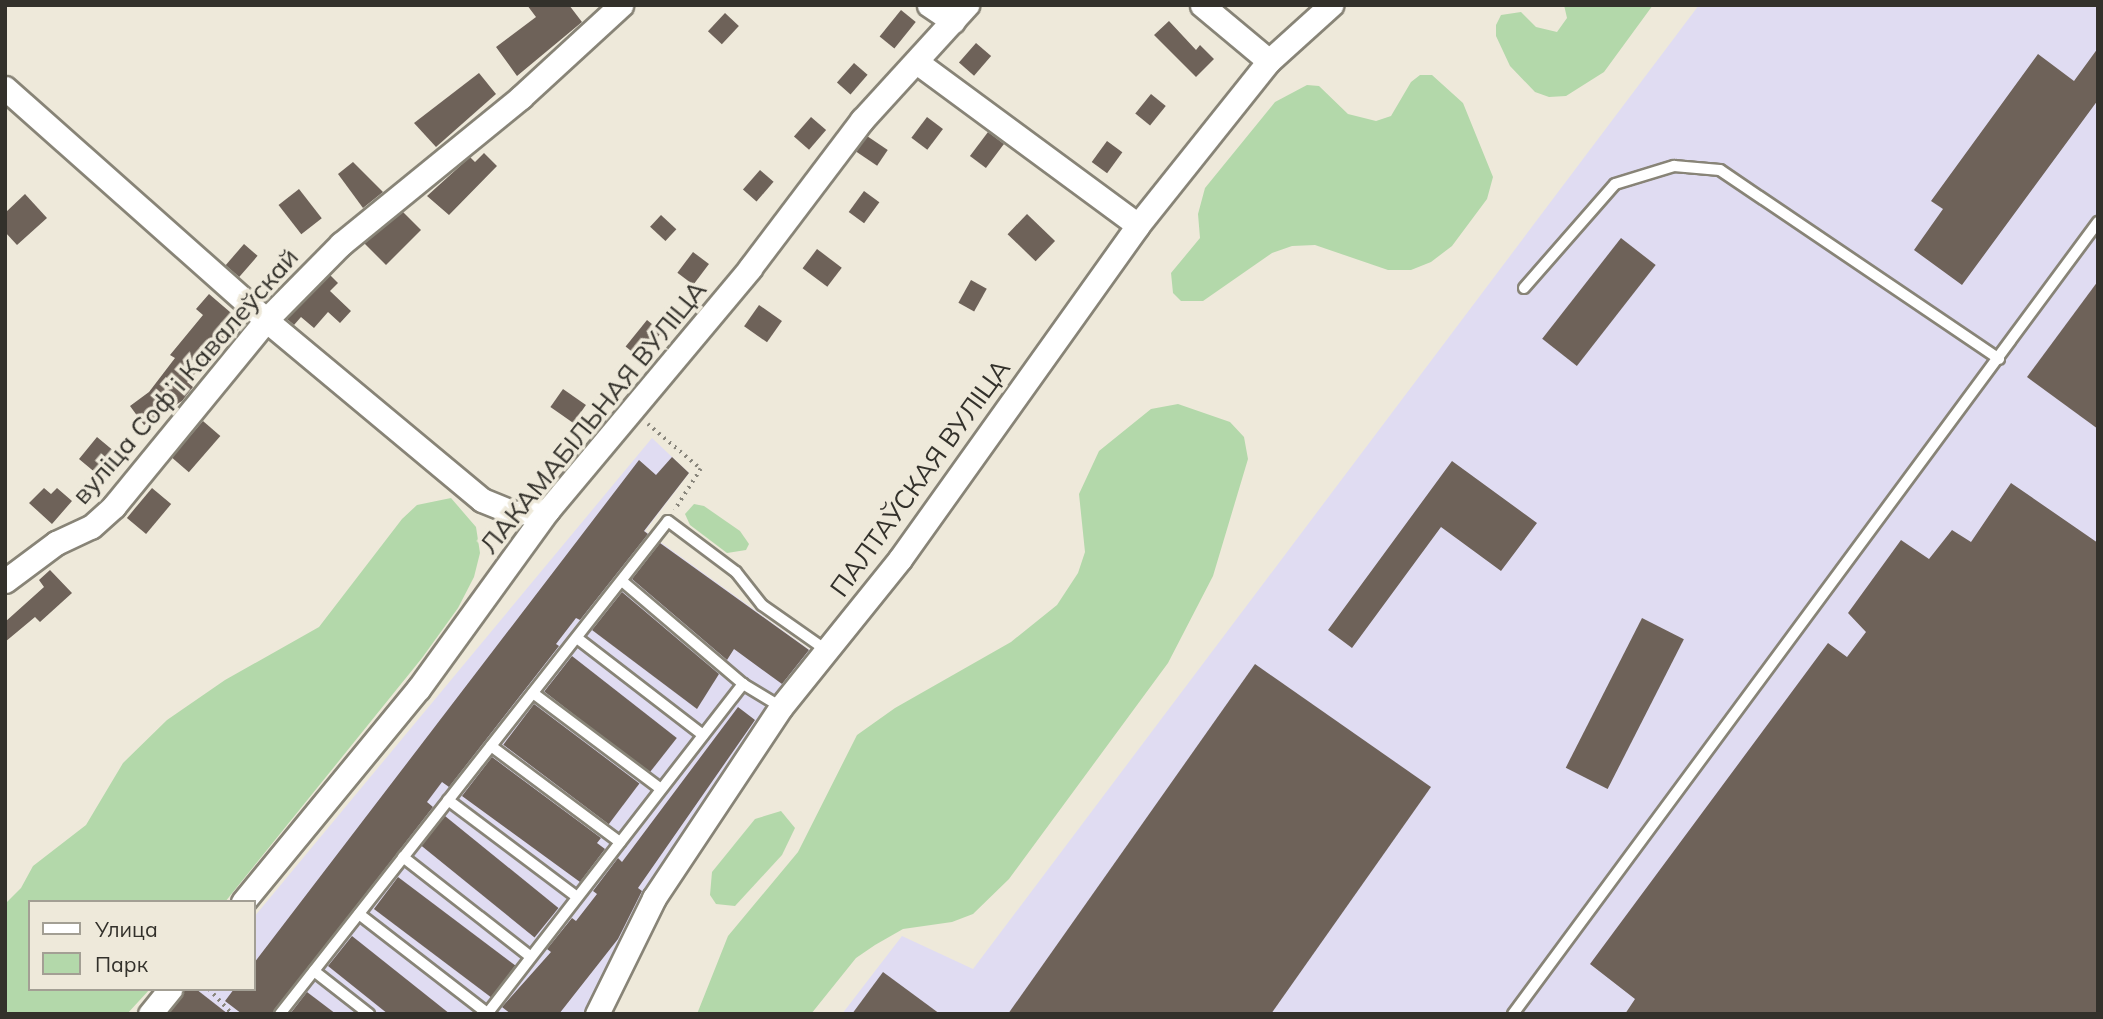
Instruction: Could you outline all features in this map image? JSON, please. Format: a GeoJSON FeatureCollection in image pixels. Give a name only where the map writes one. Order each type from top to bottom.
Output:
{"type":"FeatureCollection","features":[{"type":"Feature","properties":{"kind":"street","name":"вуліца Софʼі Кавалеўскай"},"geometry":{"type":"LineString","coordinates":[[5,581],[56,542],[91,527],[114,506],[266,320],[341,244],[522,97],[621,5]]}},
{"type":"Feature","properties":{"kind":"street"},"geometry":{"type":"LineString","coordinates":[[929,5],[960,13]]}},
{"type":"Feature","properties":{"kind":"street"},"geometry":{"type":"LineString","coordinates":[[1202,5],[1269,61]]}},
{"type":"Feature","properties":{"kind":"street","name":"ПАЛТАЎСКАЯ ВУЛІЦА"},"geometry":{"type":"LineString","coordinates":[[597,1014],[654,898],[781,707],[900,559],[1138,225],[1269,61],[1331,5]]}},
{"type":"Feature","properties":{"kind":"street","name":"ЛАКАМАБІЛЬНАЯ ВУЛІЦА"},"geometry":{"type":"LineString","coordinates":[[245,900],[419,688],[548,510],[750,268],[862,120],[918,62],[960,13]]}},
{"type":"Feature","properties":{"kind":"street"},"geometry":{"type":"LineString","coordinates":[[918,62],[1138,225]]}},
{"type":"Feature","properties":{"kind":"street"},"geometry":{"type":"LineString","coordinates":[[5,88],[266,320],[482,500],[515,513],[548,510]]}},
{"type":"Feature","properties":{"kind":"street"},"geometry":{"type":"LineString","coordinates":[[150,1014],[168,991]]}},
{"type":"Feature","properties":{"kind":"lane"},"geometry":{"type":"LineString","coordinates":[[1524,288],[1615,184],[1674,166],[1720,170],[1999,359]]}},
{"type":"Feature","properties":{"kind":"lane"},"geometry":{"type":"LineString","coordinates":[[1513,1014],[2098,222]]}},
{"type":"Feature","properties":{"kind":"lane"},"geometry":{"type":"LineString","coordinates":[[280,1014],[668,521],[736,572],[762,605],[826,650]]}},
{"type":"Feature","properties":{"kind":"lane"},"geometry":{"type":"LineString","coordinates":[[622,581],[743,684],[781,707]]}},
{"type":"Feature","properties":{"kind":"lane"},"geometry":{"type":"LineString","coordinates":[[577,638],[703,735]]}},
{"type":"Feature","properties":{"kind":"lane"},"geometry":{"type":"LineString","coordinates":[[359,914],[487,1014],[743,684]]}},
{"type":"Feature","properties":{"kind":"lane"},"geometry":{"type":"LineString","coordinates":[[533,693],[661,789]]}},
{"type":"Feature","properties":{"kind":"lane"},"geometry":{"type":"LineString","coordinates":[[491,746],[620,842]]}},
{"type":"Feature","properties":{"kind":"lane"},"geometry":{"type":"LineString","coordinates":[[448,800],[577,897]]}},
{"type":"Feature","properties":{"kind":"lane"},"geometry":{"type":"LineString","coordinates":[[404,857],[531,957]]}},
{"type":"Feature","properties":{"kind":"lane"},"geometry":{"type":"LineString","coordinates":[[314,971],[369,1014]]}},
{"type":"Feature","properties":{"kind":"path"},"geometry":{"type":"LineString","coordinates":[[632,411],[701,469],[668,521]]}},
{"type":"Feature","properties":{"kind":"path"},"geometry":{"type":"LineString","coordinates":[[211,991],[232,1014]]}},
{"type":"Feature","properties":{"kind":"shaded area"},"geometry":{"type":"Polygon","coordinates":[[[1699,5],[2098,5],[2098,1014],[842,1014],[902,936],[973,969],[1699,5]]]}},
{"type":"Feature","properties":{"kind":"shaded area"},"geometry":{"type":"Polygon","coordinates":[[[652,438],[689,473],[645,531],[810,650],[651,898],[588,1014],[173,1014],[191,991],[256,991],[256,915],[652,438]]]}},
{"type":"Feature","properties":{"kind":"green space"},"geometry":{"type":"Polygon","coordinates":[[[1564,5],[1653,5],[1604,72],[1566,96],[1549,97],[1535,92],[1510,66],[1496,36],[1496,25],[1501,15],[1521,12],[1536,27],[1557,32],[1567,18],[1564,5]]]}},
{"type":"Feature","properties":{"kind":"green space"},"geometry":{"type":"Polygon","coordinates":[[[1420,75],[1432,75],[1463,103],[1493,177],[1487,199],[1452,246],[1431,262],[1411,270],[1388,270],[1315,245],[1292,246],[1272,253],[1203,301],[1181,301],[1173,293],[1171,273],[1200,238],[1198,214],[1205,188],[1275,102],[1307,85],[1319,86],[1348,114],[1376,121],[1391,116],[1411,82],[1420,75]]]}},
{"type":"Feature","properties":{"kind":"green space"},"geometry":{"type":"Polygon","coordinates":[[[1178,404],[1230,422],[1244,437],[1248,459],[1213,576],[1168,663],[1009,879],[973,914],[952,922],[903,929],[875,945],[856,958],[811,1014],[697,1014],[728,936],[798,852],[857,735],[895,708],[1011,642],[1057,605],[1078,573],[1085,552],[1079,494],[1099,451],[1151,409],[1178,404]]]}},
{"type":"Feature","properties":{"kind":"green space"},"geometry":{"type":"Polygon","coordinates":[[[451,498],[476,527],[480,553],[474,577],[458,608],[422,658],[227,900],[28,900],[28,991],[148,991],[127,1014],[5,1014],[5,904],[21,888],[33,866],[86,825],[123,763],[167,720],[225,680],[319,627],[402,519],[417,505],[451,498]]]}},
{"type":"Feature","properties":{"kind":"green space"},"geometry":{"type":"Polygon","coordinates":[[[694,504],[704,506],[740,531],[749,544],[746,550],[727,553],[690,525],[685,514],[694,504]]]}},
{"type":"Feature","properties":{"kind":"green space"},"geometry":{"type":"Polygon","coordinates":[[[781,811],[795,828],[782,855],[735,906],[716,904],[710,895],[712,872],[755,819],[781,811]]]}},
{"type":"Feature","properties":{"kind":"building"},"geometry":{"type":"Polygon","coordinates":[[[527,5],[569,5],[582,22],[517,76],[496,47],[536,17],[527,5]]]}},
{"type":"Feature","properties":{"kind":"building"},"geometry":{"type":"Polygon","coordinates":[[[901,10],[916,22],[894,48],[880,36],[901,10]]]}},
{"type":"Feature","properties":{"kind":"building"},"geometry":{"type":"Polygon","coordinates":[[[725,13],[739,26],[722,44],[708,31],[725,13]]]}},
{"type":"Feature","properties":{"kind":"building"},"geometry":{"type":"Polygon","coordinates":[[[1169,21],[1196,50],[1200,45],[1214,59],[1196,77],[1154,35],[1169,21]]]}},
{"type":"Feature","properties":{"kind":"building"},"geometry":{"type":"Polygon","coordinates":[[[976,43],[991,56],[974,76],[959,63],[976,43]]]}},
{"type":"Feature","properties":{"kind":"building"},"geometry":{"type":"Polygon","coordinates":[[[2098,48],[2098,100],[1962,285],[1914,250],[1943,209],[1931,201],[2038,54],[2074,81],[2098,48]]]}},
{"type":"Feature","properties":{"kind":"building"},"geometry":{"type":"Polygon","coordinates":[[[854,63],[868,75],[851,94],[837,83],[854,63]]]}},
{"type":"Feature","properties":{"kind":"building"},"geometry":{"type":"Polygon","coordinates":[[[479,73],[496,94],[436,147],[414,123],[479,73]]]}},
{"type":"Feature","properties":{"kind":"building"},"geometry":{"type":"Polygon","coordinates":[[[1151,94],[1166,106],[1150,125],[1135,113],[1151,94]]]}},
{"type":"Feature","properties":{"kind":"building"},"geometry":{"type":"Polygon","coordinates":[[[811,117],[826,130],[809,150],[794,137],[811,117]]]}},
{"type":"Feature","properties":{"kind":"building"},"geometry":{"type":"Polygon","coordinates":[[[927,117],[943,129],[927,150],[911,138],[927,117]]]}},
{"type":"Feature","properties":{"kind":"building"},"geometry":{"type":"Polygon","coordinates":[[[988,132],[1004,144],[986,168],[970,156],[988,132]]]}},
{"type":"Feature","properties":{"kind":"building"},"geometry":{"type":"Polygon","coordinates":[[[867,136],[888,150],[877,166],[856,152],[867,136]]]}},
{"type":"Feature","properties":{"kind":"building"},"geometry":{"type":"Polygon","coordinates":[[[1107,141],[1122,152],[1107,173],[1092,162],[1107,141]]]}},
{"type":"Feature","properties":{"kind":"building"},"geometry":{"type":"Polygon","coordinates":[[[484,153],[497,166],[449,215],[427,196],[470,157],[475,162],[484,153]]]}},
{"type":"Feature","properties":{"kind":"building"},"geometry":{"type":"Polygon","coordinates":[[[353,162],[383,192],[363,208],[338,174],[353,162]]]}},
{"type":"Feature","properties":{"kind":"building"},"geometry":{"type":"Polygon","coordinates":[[[760,170],[774,182],[757,201],[743,190],[760,170]]]}},
{"type":"Feature","properties":{"kind":"building"},"geometry":{"type":"Polygon","coordinates":[[[299,189],[322,218],[301,234],[279,205],[299,189]]]}},
{"type":"Feature","properties":{"kind":"building"},"geometry":{"type":"Polygon","coordinates":[[[864,191],[879,202],[864,223],[849,212],[864,191]]]}},
{"type":"Feature","properties":{"kind":"building"},"geometry":{"type":"Polygon","coordinates":[[[25,194],[47,218],[17,245],[5,232],[5,213],[25,194]]]}},
{"type":"Feature","properties":{"kind":"building"},"geometry":{"type":"Polygon","coordinates":[[[403,212],[421,230],[386,265],[364,243],[403,212]]]}},
{"type":"Feature","properties":{"kind":"building"},"geometry":{"type":"Polygon","coordinates":[[[1027,214],[1055,241],[1036,261],[1008,234],[1027,214]]]}},
{"type":"Feature","properties":{"kind":"building"},"geometry":{"type":"Polygon","coordinates":[[[661,215],[676,229],[665,241],[650,227],[661,215]]]}},
{"type":"Feature","properties":{"kind":"building"},"geometry":{"type":"Polygon","coordinates":[[[1621,238],[1656,265],[1577,366],[1542,339],[1621,238]]]}},
{"type":"Feature","properties":{"kind":"building"},"geometry":{"type":"Polygon","coordinates":[[[244,244],[258,256],[239,277],[226,265],[244,244]]]}},
{"type":"Feature","properties":{"kind":"building"},"geometry":{"type":"Polygon","coordinates":[[[817,249],[842,268],[827,287],[803,268],[817,249]]]}},
{"type":"Feature","properties":{"kind":"building"},"geometry":{"type":"Polygon","coordinates":[[[693,252],[709,264],[693,285],[677,273],[693,252]]]}},
{"type":"Feature","properties":{"kind":"building"},"geometry":{"type":"Polygon","coordinates":[[[330,275],[338,283],[330,291],[351,311],[340,323],[328,312],[314,328],[301,317],[294,325],[287,319],[330,275]]]}},
{"type":"Feature","properties":{"kind":"building"},"geometry":{"type":"Polygon","coordinates":[[[971,280],[987,289],[974,311],[958,303],[971,280]]]}},
{"type":"Feature","properties":{"kind":"building"},"geometry":{"type":"Polygon","coordinates":[[[2098,281],[2098,429],[2027,377],[2098,281]]]}},
{"type":"Feature","properties":{"kind":"building"},"geometry":{"type":"Polygon","coordinates":[[[209,294],[244,324],[187,382],[193,387],[182,401],[144,425],[130,406],[149,392],[175,358],[170,355],[203,315],[196,309],[209,294]]]}},
{"type":"Feature","properties":{"kind":"building"},"geometry":{"type":"Polygon","coordinates":[[[759,305],[782,321],[767,342],[744,326],[759,305]]]}},
{"type":"Feature","properties":{"kind":"building"},"geometry":{"type":"Polygon","coordinates":[[[647,320],[662,332],[640,358],[626,346],[647,320]]]}},
{"type":"Feature","properties":{"kind":"building"},"geometry":{"type":"Polygon","coordinates":[[[563,389],[586,405],[573,423],[550,407],[563,389]]]}},
{"type":"Feature","properties":{"kind":"building"},"geometry":{"type":"Polygon","coordinates":[[[203,421],[220,436],[189,472],[172,457],[203,421]]]}},
{"type":"Feature","properties":{"kind":"building"},"geometry":{"type":"Polygon","coordinates":[[[97,437],[115,452],[110,457],[117,463],[103,479],[79,459],[97,437]]]}},
{"type":"Feature","properties":{"kind":"building"},"geometry":{"type":"Polygon","coordinates":[[[672,457],[689,473],[644,531],[648,534],[580,620],[576,618],[556,644],[559,646],[449,787],[442,782],[427,802],[433,807],[272,1014],[242,1014],[225,1001],[232,991],[256,991],[256,960],[639,460],[656,475],[672,457]]]}},
{"type":"Feature","properties":{"kind":"building"},"geometry":{"type":"Polygon","coordinates":[[[1452,461],[1537,523],[1501,571],[1441,527],[1352,648],[1328,630],[1452,461]]]}},
{"type":"Feature","properties":{"kind":"building"},"geometry":{"type":"Polygon","coordinates":[[[2011,483],[2098,543],[2098,1014],[1625,1014],[1635,999],[1590,964],[1828,643],[1847,657],[1866,632],[1848,613],[1901,540],[1929,559],[1952,530],[1971,542],[2011,483]]]}},
{"type":"Feature","properties":{"kind":"building"},"geometry":{"type":"Polygon","coordinates":[[[44,488],[51,494],[57,488],[72,501],[52,524],[29,503],[44,488]]]}},
{"type":"Feature","properties":{"kind":"building"},"geometry":{"type":"Polygon","coordinates":[[[152,488],[171,504],[146,534],[127,518],[152,488]]]}},
{"type":"Feature","properties":{"kind":"building"},"geometry":{"type":"Polygon","coordinates":[[[660,543],[809,650],[782,684],[734,649],[727,660],[632,579],[660,543]]]}},
{"type":"Feature","properties":{"kind":"building"},"geometry":{"type":"Polygon","coordinates":[[[50,570],[72,593],[40,622],[35,617],[5,642],[5,622],[44,587],[39,580],[50,570]]]}},
{"type":"Feature","properties":{"kind":"building"},"geometry":{"type":"Polygon","coordinates":[[[622,592],[719,674],[697,709],[592,630],[622,592]]]}},
{"type":"Feature","properties":{"kind":"building"},"geometry":{"type":"Polygon","coordinates":[[[1642,618],[1684,639],[1608,789],[1566,768],[1642,618]]]}},
{"type":"Feature","properties":{"kind":"building"},"geometry":{"type":"Polygon","coordinates":[[[572,656],[677,738],[649,773],[544,691],[572,656]]]}},
{"type":"Feature","properties":{"kind":"building"},"geometry":{"type":"Polygon","coordinates":[[[1255,664],[1431,787],[1271,1014],[1008,1014],[1255,664]]]}},
{"type":"Feature","properties":{"kind":"building"},"geometry":{"type":"Polygon","coordinates":[[[534,704],[639,783],[609,824],[503,745],[534,704]]]}},
{"type":"Feature","properties":{"kind":"building"},"geometry":{"type":"Polygon","coordinates":[[[738,707],[755,720],[638,888],[642,891],[618,939],[559,1014],[511,1014],[502,1007],[551,952],[547,949],[572,918],[576,921],[597,894],[593,891],[618,858],[622,862],[738,707]]]}},
{"type":"Feature","properties":{"kind":"building"},"geometry":{"type":"Polygon","coordinates":[[[492,757],[601,838],[597,843],[605,849],[580,882],[462,796],[492,757]]]}},
{"type":"Feature","properties":{"kind":"building"},"geometry":{"type":"Polygon","coordinates":[[[445,816],[558,908],[535,937],[421,846],[445,816]]]}},
{"type":"Feature","properties":{"kind":"building"},"geometry":{"type":"Polygon","coordinates":[[[398,877],[515,965],[491,997],[374,909],[398,877]]]}},
{"type":"Feature","properties":{"kind":"building"},"geometry":{"type":"Polygon","coordinates":[[[352,936],[450,1014],[388,1014],[328,966],[352,936]]]}},
{"type":"Feature","properties":{"kind":"building"},"geometry":{"type":"Polygon","coordinates":[[[883,972],[940,1014],[852,1014],[883,972]]]}},
{"type":"Feature","properties":{"kind":"building"},"geometry":{"type":"Polygon","coordinates":[[[183,991],[199,991],[228,1014],[168,1014],[183,991]]]}},
{"type":"Feature","properties":{"kind":"building"},"geometry":{"type":"Polygon","coordinates":[[[307,992],[336,1014],[290,1014],[307,992]]]}}]}
